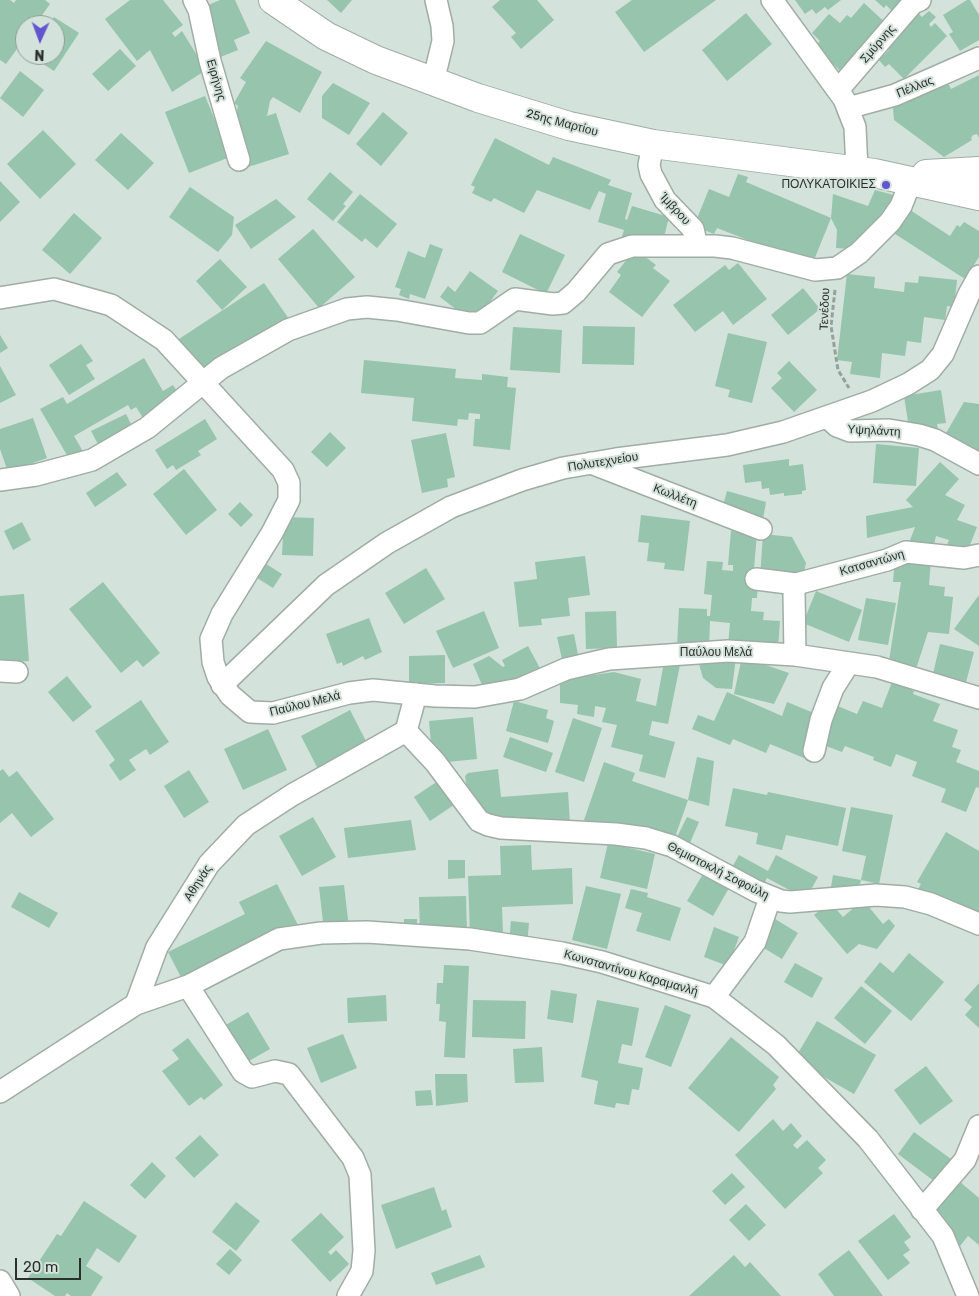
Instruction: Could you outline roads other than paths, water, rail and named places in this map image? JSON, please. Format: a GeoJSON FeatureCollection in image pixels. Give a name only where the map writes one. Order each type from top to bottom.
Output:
{"type":"FeatureCollection","features":[{"type":"Feature","properties":{"kind":"main road","name":"25ης Μαρτίου"},"geometry":{"type":"LineString","coordinates":[[273,0],[338,42],[433,82],[543,118],[653,144],[866,172],[979,196]]}},
{"type":"Feature","properties":{"kind":"main road","name":"25ης Μαρτίου"},"geometry":{"type":"LineString","coordinates":[[866,172],[936,174],[979,171]]}},
{"type":"Feature","properties":{"kind":"street","name":"Ειρήνης"},"geometry":{"type":"LineString","coordinates":[[194,0],[199,10],[210,61],[239,160]]}},
{"type":"Feature","properties":{"kind":"street"},"geometry":{"type":"LineString","coordinates":[[433,82],[443,41],[441,20],[436,0]]}},
{"type":"Feature","properties":{"kind":"street"},"geometry":{"type":"LineString","coordinates":[[772,0],[843,99],[857,134],[866,172]]}},
{"type":"Feature","properties":{"kind":"street","name":"Σμύρνης"},"geometry":{"type":"LineString","coordinates":[[843,99],[913,3],[920,0]]}},
{"type":"Feature","properties":{"kind":"street","name":"Πέλλας"},"geometry":{"type":"LineString","coordinates":[[843,99],[895,95],[979,58]]}},
{"type":"Feature","properties":{"kind":"street","name":"Ίμβρου"},"geometry":{"type":"LineString","coordinates":[[653,144],[649,166],[650,174],[665,200],[694,229],[696,246]]}},
{"type":"Feature","properties":{"kind":"street"},"geometry":{"type":"LineString","coordinates":[[0,480],[36,475],[92,460],[147,428],[222,368],[288,330],[347,309],[367,307],[397,310],[469,323],[480,323],[514,299],[553,304],[567,301],[602,260],[615,250],[639,245],[732,248],[815,270],[837,268],[867,247],[890,222],[901,206],[911,181]]}},
{"type":"Feature","properties":{"kind":"street","name":"Πολυτεχνείου"},"geometry":{"type":"LineString","coordinates":[[222,684],[326,585],[387,543],[451,508],[522,480],[590,463],[756,440],[859,406],[908,384],[937,362],[950,340],[969,294],[979,276]]}},
{"type":"Feature","properties":{"kind":"street","name":"Παύλου Μελά"},"geometry":{"type":"LineString","coordinates":[[0,298],[54,289],[111,305],[164,340],[283,470],[289,483],[289,500],[272,533],[230,600],[213,632],[212,654],[215,670],[230,695],[246,709],[260,714],[286,711],[361,691],[383,690],[461,698],[520,689],[566,669],[627,657],[728,651],[795,655],[877,667],[978,694]]}},
{"type":"Feature","properties":{"kind":"street","name":"Υψηλάντη"},"geometry":{"type":"LineString","coordinates":[[827,417],[837,426],[850,431],[888,430],[919,435],[935,440],[979,464]]}},
{"type":"Feature","properties":{"kind":"street","name":"Κωλλέτη"},"geometry":{"type":"LineString","coordinates":[[590,463],[761,529]]}},
{"type":"Feature","properties":{"kind":"street","name":"Κατσαντώνη"},"geometry":{"type":"LineString","coordinates":[[756,579],[796,584],[886,560],[906,552],[964,558],[979,555]]}},
{"type":"Feature","properties":{"kind":"street"},"geometry":{"type":"LineString","coordinates":[[795,655],[794,592],[796,584]]}},
{"type":"Feature","properties":{"kind":"street"},"geometry":{"type":"LineString","coordinates":[[814,751],[833,688],[849,663]]}},
{"type":"Feature","properties":{"kind":"street"},"geometry":{"type":"LineString","coordinates":[[406,731],[416,694]]}},
{"type":"Feature","properties":{"kind":"street","name":"Θεμιστοκλή Σοφούλη"},"geometry":{"type":"LineString","coordinates":[[406,731],[435,762],[479,821],[501,828],[616,834],[658,841],[692,856],[770,898],[790,902],[876,895],[905,897],[931,904],[979,924]]}},
{"type":"Feature","properties":{"kind":"street","name":"Αθηνάς"},"geometry":{"type":"LineString","coordinates":[[136,1004],[157,947],[209,864],[246,825],[323,777],[406,731]]}},
{"type":"Feature","properties":{"kind":"street"},"geometry":{"type":"LineString","coordinates":[[714,997],[754,942],[770,898]]}},
{"type":"Feature","properties":{"kind":"street","name":"Κωνσταντίνου Καραμανλή"},"geometry":{"type":"LineString","coordinates":[[136,1004],[188,986],[279,939],[321,933],[367,932],[470,939],[562,953],[602,962],[714,997],[776,1045],[868,1139],[943,1236],[971,1289]]}},
{"type":"Feature","properties":{"kind":"street"},"geometry":{"type":"LineString","coordinates":[[188,986],[243,1072],[252,1077],[275,1071],[289,1074],[353,1158],[360,1175],[364,1251],[362,1271],[348,1296]]}},
{"type":"Feature","properties":{"kind":"street"},"geometry":{"type":"LineString","coordinates":[[0,1092],[136,1004]]}},
{"type":"Feature","properties":{"kind":"street"},"geometry":{"type":"LineString","coordinates":[[922,1210],[965,1160],[979,1126]]}},
{"type":"Feature","properties":{"kind":"street"},"geometry":{"type":"LineString","coordinates":[[0,1281],[9,1296]]}},
{"type":"Feature","properties":{"kind":"place","name":"ΠΟΛΥΚΑΤΟΙΚΙΕΣ"},"geometry":{"type":"Point","coordinates":[886,185]}}]}
